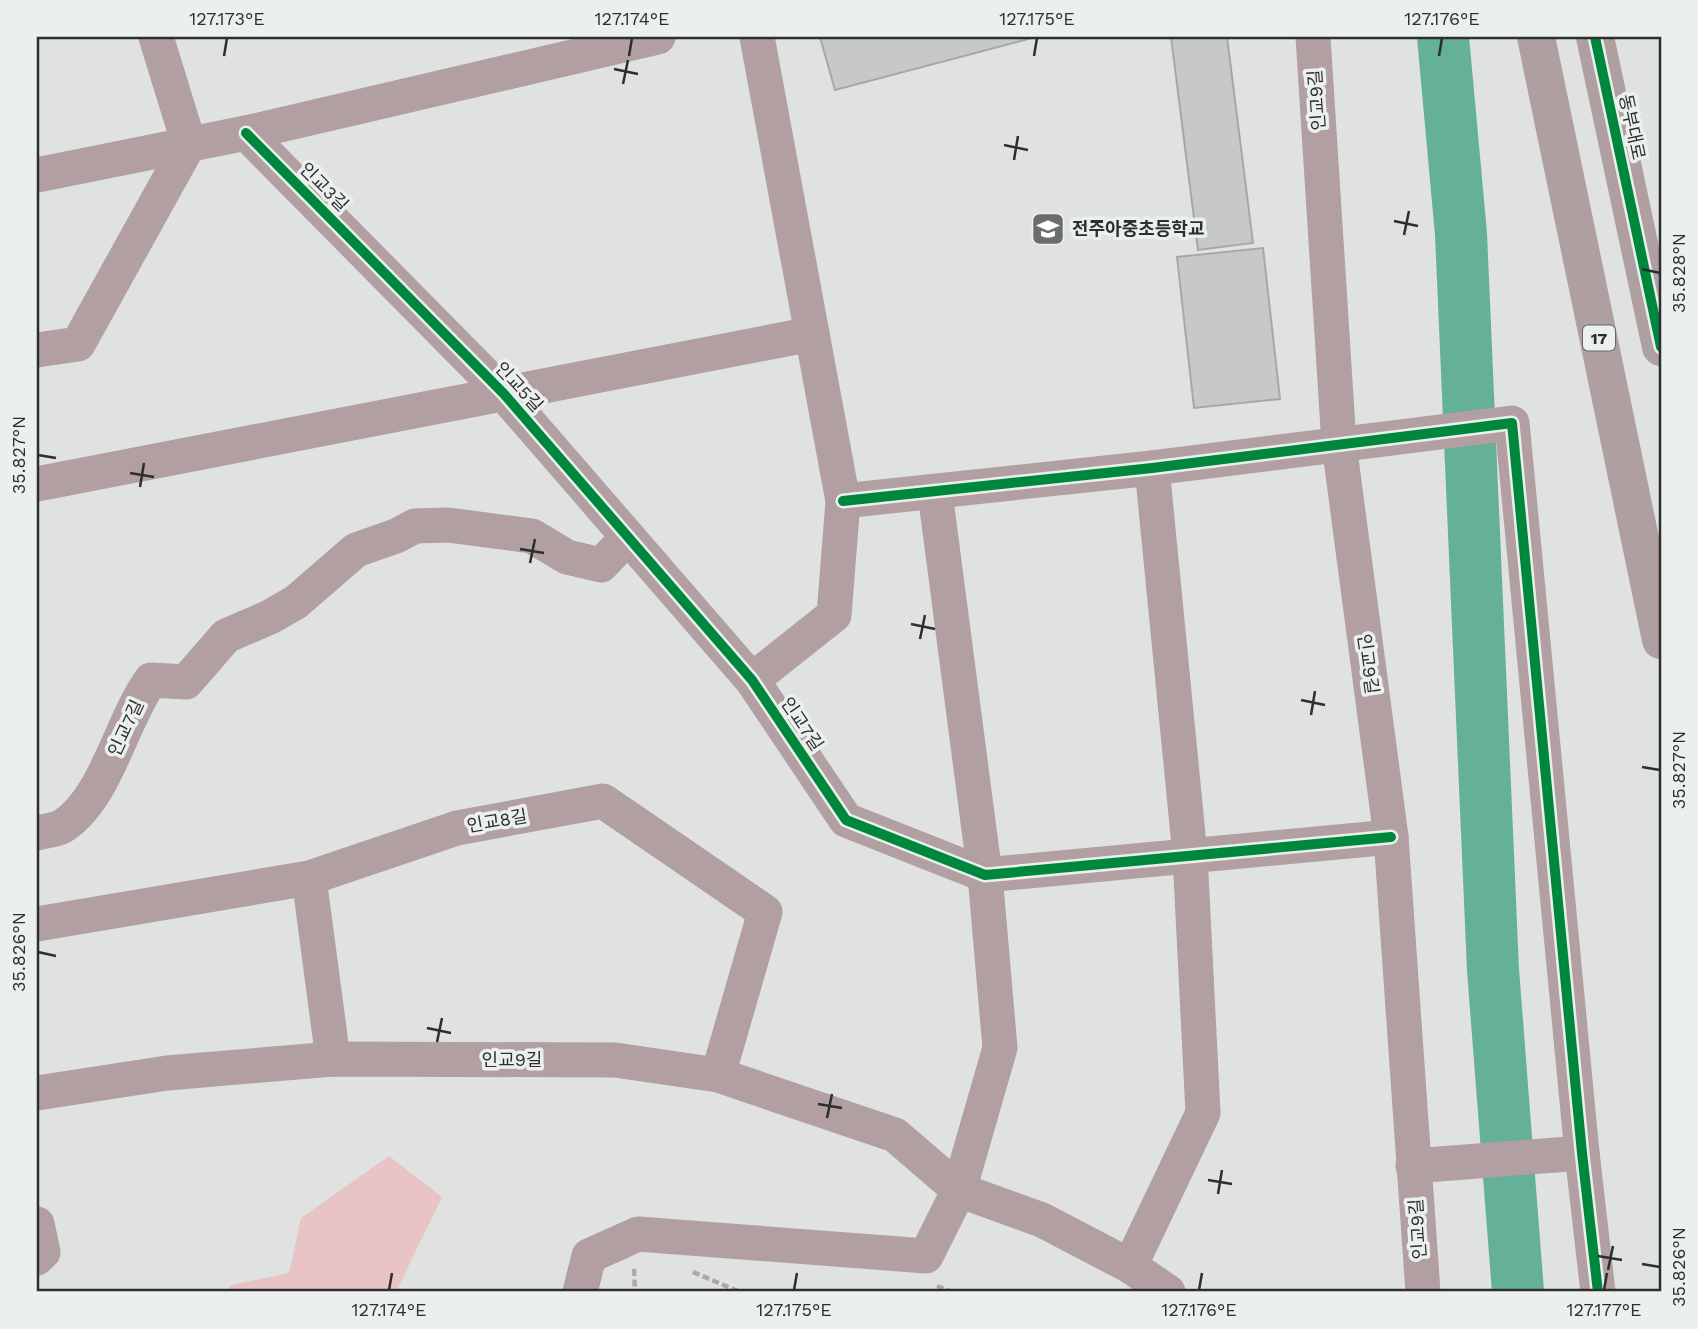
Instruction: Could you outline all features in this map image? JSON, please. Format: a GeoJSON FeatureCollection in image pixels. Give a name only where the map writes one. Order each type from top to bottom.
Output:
{"type":"FeatureCollection","features":[{"type":"Feature","properties":{"kind":"main road","name":"17"},"geometry":{"type":"LineString","coordinates":[[1536,37],[1661,640]]}},
{"type":"Feature","properties":{"kind":"main road","name":"동부대로"},"geometry":{"type":"LineString","coordinates":[[1595,37],[1661,347]]}},
{"type":"Feature","properties":{"kind":"street"},"geometry":{"type":"LineString","coordinates":[[37,350],[78,344],[189,144],[156,37]]}},
{"type":"Feature","properties":{"kind":"street"},"geometry":{"type":"LineString","coordinates":[[37,175],[246,133],[658,37]]}},
{"type":"Feature","properties":{"kind":"street"},"geometry":{"type":"LineString","coordinates":[[752,680],[834,615],[843,501],[757,37]]}},
{"type":"Feature","properties":{"kind":"street","name":"인교9길"},"geometry":{"type":"LineString","coordinates":[[1313,37],[1355,442],[1391,837],[1426,1165],[1423,1292]]}},
{"type":"Feature","properties":{"kind":"street","name":"인교3길"},"geometry":{"type":"LineString","coordinates":[[246,133],[377,266]]}},
{"type":"Feature","properties":{"kind":"street","name":"인교5길"},"geometry":{"type":"LineString","coordinates":[[377,266],[504,394],[628,537]]}},
{"type":"Feature","properties":{"kind":"street","name":"인교5길"},"geometry":{"type":"LineString","coordinates":[[37,484],[812,334]]}},
{"type":"Feature","properties":{"kind":"street"},"geometry":{"type":"LineString","coordinates":[[843,501],[1152,468],[1513,423],[1570,1154],[1598,1292]]}},
{"type":"Feature","properties":{"kind":"street"},"geometry":{"type":"LineString","coordinates":[[1130,1266],[1203,1113],[1189,855],[1152,468]]}},
{"type":"Feature","properties":{"kind":"street"},"geometry":{"type":"LineString","coordinates":[[580,1292],[589,1256],[638,1234],[926,1256],[959,1190],[1000,1048],[985,875],[935,493]]}},
{"type":"Feature","properties":{"kind":"street","name":"인교7길"},"geometry":{"type":"LineString","coordinates":[[37,833],[62,827],[84,806],[115,754],[151,680],[186,682],[226,636],[270,617],[296,602],[356,550],[396,536],[415,526],[447,525],[533,536],[567,557],[600,565],[628,537],[752,680],[846,820],[985,875]]}},
{"type":"Feature","properties":{"kind":"street","name":"인교8길"},"geometry":{"type":"LineString","coordinates":[[37,924],[309,878],[457,828],[603,801],[765,912],[718,1075]]}},
{"type":"Feature","properties":{"kind":"street"},"geometry":{"type":"LineString","coordinates":[[985,875],[1391,837]]}},
{"type":"Feature","properties":{"kind":"street"},"geometry":{"type":"LineString","coordinates":[[309,878],[333,1059]]}},
{"type":"Feature","properties":{"kind":"street","name":"인교9길"},"geometry":{"type":"LineString","coordinates":[[37,1093],[167,1073],[333,1059],[615,1060],[718,1075],[895,1135],[959,1190],[1042,1220],[1130,1266],[1168,1292]]}},
{"type":"Feature","properties":{"kind":"street"},"geometry":{"type":"LineString","coordinates":[[1426,1165],[1570,1154]]}},
{"type":"Feature","properties":{"kind":"street"},"geometry":{"type":"LineString","coordinates":[[37,1224],[43,1252],[37,1258]]}},
{"type":"Feature","properties":{"kind":"path"},"geometry":{"type":"LineString","coordinates":[[635,1292],[634,1268],[643,1265]]}},
{"type":"Feature","properties":{"kind":"path"},"geometry":{"type":"LineString","coordinates":[[684,1268],[740,1292]]}},
{"type":"Feature","properties":{"kind":"shaded area"},"geometry":{"type":"Polygon","coordinates":[[[389,1156],[442,1197],[396,1292],[225,1292],[231,1285],[289,1273],[301,1218],[389,1156]]]}},
{"type":"Feature","properties":{"kind":"building"},"geometry":{"type":"Polygon","coordinates":[[[820,37],[1036,37],[835,90],[820,37]]]}},
{"type":"Feature","properties":{"kind":"building"},"geometry":{"type":"Polygon","coordinates":[[[1171,37],[1227,37],[1253,243],[1198,250],[1171,37]]]}},
{"type":"Feature","properties":{"kind":"building"},"geometry":{"type":"Polygon","coordinates":[[[1263,248],[1280,399],[1194,408],[1177,257],[1263,248]]]}},
{"type":"Feature","properties":{"kind":"waterway"},"geometry":{"type":"LineString","coordinates":[[1443,37],[1461,234],[1493,970],[1518,1292]]}},
{"type":"Feature","properties":{"kind":"cycle path"},"geometry":{"type":"LineString","coordinates":[[1595,37],[1661,347]]}},
{"type":"Feature","properties":{"kind":"cycle path"},"geometry":{"type":"LineString","coordinates":[[246,133],[504,394],[752,680],[846,820],[985,875],[1391,837]]}},
{"type":"Feature","properties":{"kind":"cycle path"},"geometry":{"type":"LineString","coordinates":[[843,501],[1152,468],[1512,423],[1582,1153],[1598,1292]]}},
{"type":"Feature","properties":{"kind":"place","name":"전주아중초등학교"},"geometry":{"type":"Point","coordinates":[1048,229]}}]}
